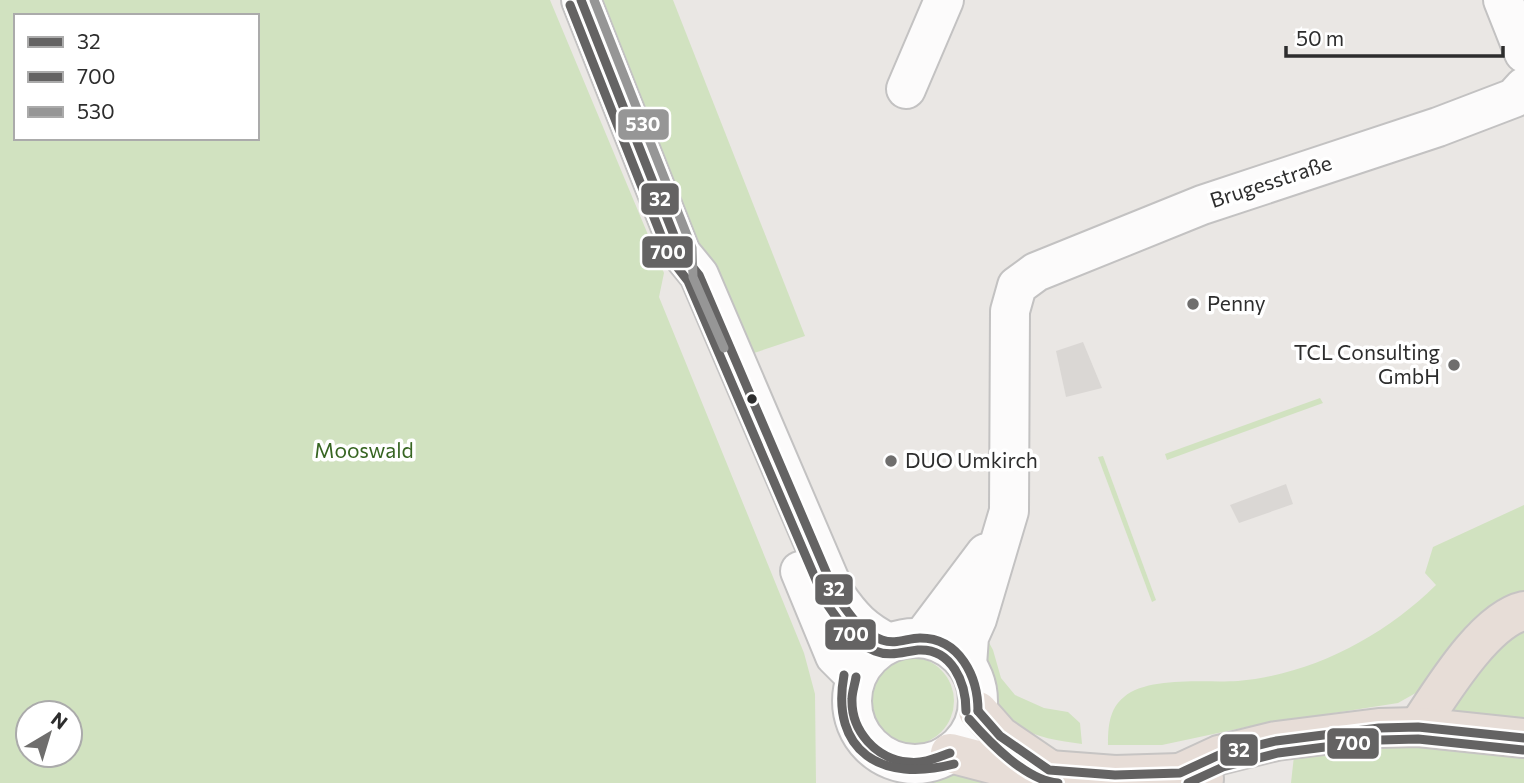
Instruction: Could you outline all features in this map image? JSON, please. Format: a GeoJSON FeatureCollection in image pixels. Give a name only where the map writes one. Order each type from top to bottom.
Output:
{"type":"FeatureCollection","features":[{"type":"Feature","properties":{"kind":"highway"},"geometry":{"type":"LineString","coordinates":[[1418,727],[1488,632],[1517,612],[1524,611]]}},
{"type":"Feature","properties":{"kind":"highway"},"geometry":{"type":"LineString","coordinates":[[978,711],[1000,736],[1049,769]]}},
{"type":"Feature","properties":{"kind":"highway"},"geometry":{"type":"LineString","coordinates":[[1180,772],[1219,755],[1276,741],[1334,733],[1418,727],[1524,738]]}},
{"type":"Feature","properties":{"kind":"highway"},"geometry":{"type":"LineString","coordinates":[[950,753],[1010,769],[1049,769],[1115,775],[1180,772],[1222,783]]}},
{"type":"Feature","properties":{"kind":"street"},"geometry":{"type":"LineString","coordinates":[[581,0],[681,253],[699,275],[836,595],[853,620],[870,634],[941,643],[951,649],[967,665],[978,691],[978,711],[965,739],[950,753],[907,774],[869,744],[856,724],[852,690],[856,677],[870,656],[905,640]]}},
{"type":"Feature","properties":{"kind":"street"},"geometry":{"type":"LineString","coordinates":[[906,89],[944,0]]}},
{"type":"Feature","properties":{"kind":"street"},"geometry":{"type":"LineString","coordinates":[[1503,0],[1524,53]]}},
{"type":"Feature","properties":{"kind":"street","name":"Brugesstraße"},"geometry":{"type":"LineString","coordinates":[[967,665],[969,637],[1009,511],[1010,311],[1017,286],[1035,272],[1202,205],[1438,127],[1514,98],[1524,87]]}},
{"type":"Feature","properties":{"kind":"street"},"geometry":{"type":"LineString","coordinates":[[681,253],[681,281],[713,353],[835,656],[856,677]]}},
{"type":"Feature","properties":{"kind":"street","name":"Brugesstraße"},"geometry":{"type":"LineString","coordinates":[[905,640],[950,604],[1001,532]]}},
{"type":"Feature","properties":{"kind":"street"},"geometry":{"type":"LineString","coordinates":[[869,744],[871,783]]}},
{"type":"Feature","properties":{"kind":"green space","name":"Mooswald"},"geometry":{"type":"Polygon","coordinates":[[[0,0],[550,0],[664,273],[659,297],[804,653],[815,694],[816,783],[0,783],[0,0]]]}},
{"type":"Feature","properties":{"kind":"green space"},"geometry":{"type":"Polygon","coordinates":[[[597,0],[673,0],[805,336],[742,357],[597,0]]]}},
{"type":"Feature","properties":{"kind":"green space"},"geometry":{"type":"Polygon","coordinates":[[[1320,398],[1323,403],[1167,460],[1165,454],[1320,398]]]}},
{"type":"Feature","properties":{"kind":"green space"},"geometry":{"type":"Polygon","coordinates":[[[1103,456],[1156,600],[1152,602],[1098,457],[1103,456]]]}},
{"type":"Feature","properties":{"kind":"green space"},"geometry":{"type":"Polygon","coordinates":[[[1524,505],[1524,600],[1421,690],[1398,703],[1251,726],[1162,745],[1108,745],[1112,713],[1124,697],[1135,690],[1163,683],[1238,681],[1266,677],[1320,661],[1370,636],[1415,604],[1436,585],[1425,573],[1433,547],[1524,505]]]}},
{"type":"Feature","properties":{"kind":"green space"},"geometry":{"type":"Polygon","coordinates":[[[1524,625],[1524,729],[1449,717],[1471,671],[1524,625]]]}},
{"type":"Feature","properties":{"kind":"green space"},"geometry":{"type":"Polygon","coordinates":[[[986,637],[993,650],[1001,678],[1015,695],[1044,708],[1068,712],[1080,723],[1082,744],[1031,733],[1008,720],[999,711],[991,698],[981,662],[980,655],[986,637]]]}},
{"type":"Feature","properties":{"kind":"green space"},"geometry":{"type":"Polygon","coordinates":[[[910,657],[935,664],[947,676],[954,701],[947,726],[935,738],[910,745],[885,738],[873,726],[866,701],[873,676],[885,664],[910,657]]]}},
{"type":"Feature","properties":{"kind":"green space"},"geometry":{"type":"Polygon","coordinates":[[[1473,747],[1524,754],[1524,783],[1291,783],[1294,756],[1337,748],[1473,747]]]}},
{"type":"Feature","properties":{"kind":"green space"},"geometry":{"type":"Polygon","coordinates":[[[962,767],[1009,783],[923,783],[935,774],[962,767]]]}},
{"type":"Feature","properties":{"kind":"shaded area"},"geometry":{"type":"Polygon","coordinates":[[[1083,342],[1102,388],[1066,397],[1056,351],[1083,342]]]}},
{"type":"Feature","properties":{"kind":"shaded area"},"geometry":{"type":"Polygon","coordinates":[[[1286,484],[1293,504],[1239,523],[1230,505],[1286,484]]]}},
{"type":"Feature","properties":{"kind":"transit line","name":"32"},"geometry":{"type":"LineString","coordinates":[[581,0],[681,253],[699,275],[836,595],[856,622],[874,637],[892,642],[920,638],[934,640],[956,652],[975,685],[978,711]]}},
{"type":"Feature","properties":{"kind":"transit line","name":"530"},"geometry":{"type":"LineString","coordinates":[[594,0],[692,248],[693,277],[724,348]]}},
{"type":"Feature","properties":{"kind":"transit line","name":"700"},"geometry":{"type":"LineString","coordinates":[[570,5],[670,258],[688,281],[825,601],[846,630],[875,651],[886,654],[930,651],[948,661],[960,679],[966,711]]}},
{"type":"Feature","properties":{"kind":"transit line","name":"700"},"geometry":{"type":"LineString","coordinates":[[844,675],[842,702],[845,724],[854,742],[867,755],[884,764],[904,769],[928,769],[954,764]]}},
{"type":"Feature","properties":{"kind":"transit line","name":"32"},"geometry":{"type":"LineString","coordinates":[[856,677],[852,699],[856,722],[876,749],[896,760],[914,762],[950,753]]}},
{"type":"Feature","properties":{"kind":"transit line","name":"32"},"geometry":{"type":"LineString","coordinates":[[978,711],[1000,736],[1049,770],[1115,775],[1180,773],[1219,755],[1276,741],[1379,728],[1418,727],[1524,738]]}},
{"type":"Feature","properties":{"kind":"transit line","name":"700"},"geometry":{"type":"LineString","coordinates":[[969,719],[1021,768],[1046,781],[1058,783]]}},
{"type":"Feature","properties":{"kind":"transit line","name":"700"},"geometry":{"type":"LineString","coordinates":[[1188,783],[1223,767],[1278,753],[1380,740],[1418,739],[1523,750]]}},
{"type":"Feature","properties":{"kind":"place","name":"Penny"},"geometry":{"type":"Point","coordinates":[1193,304]}},
{"type":"Feature","properties":{"kind":"place","name":"TCL Consulting GmbH"},"geometry":{"type":"Point","coordinates":[1454,365]}},
{"type":"Feature","properties":{"kind":"place","name":"DUO Umkirch"},"geometry":{"type":"Point","coordinates":[891,461]}}]}
